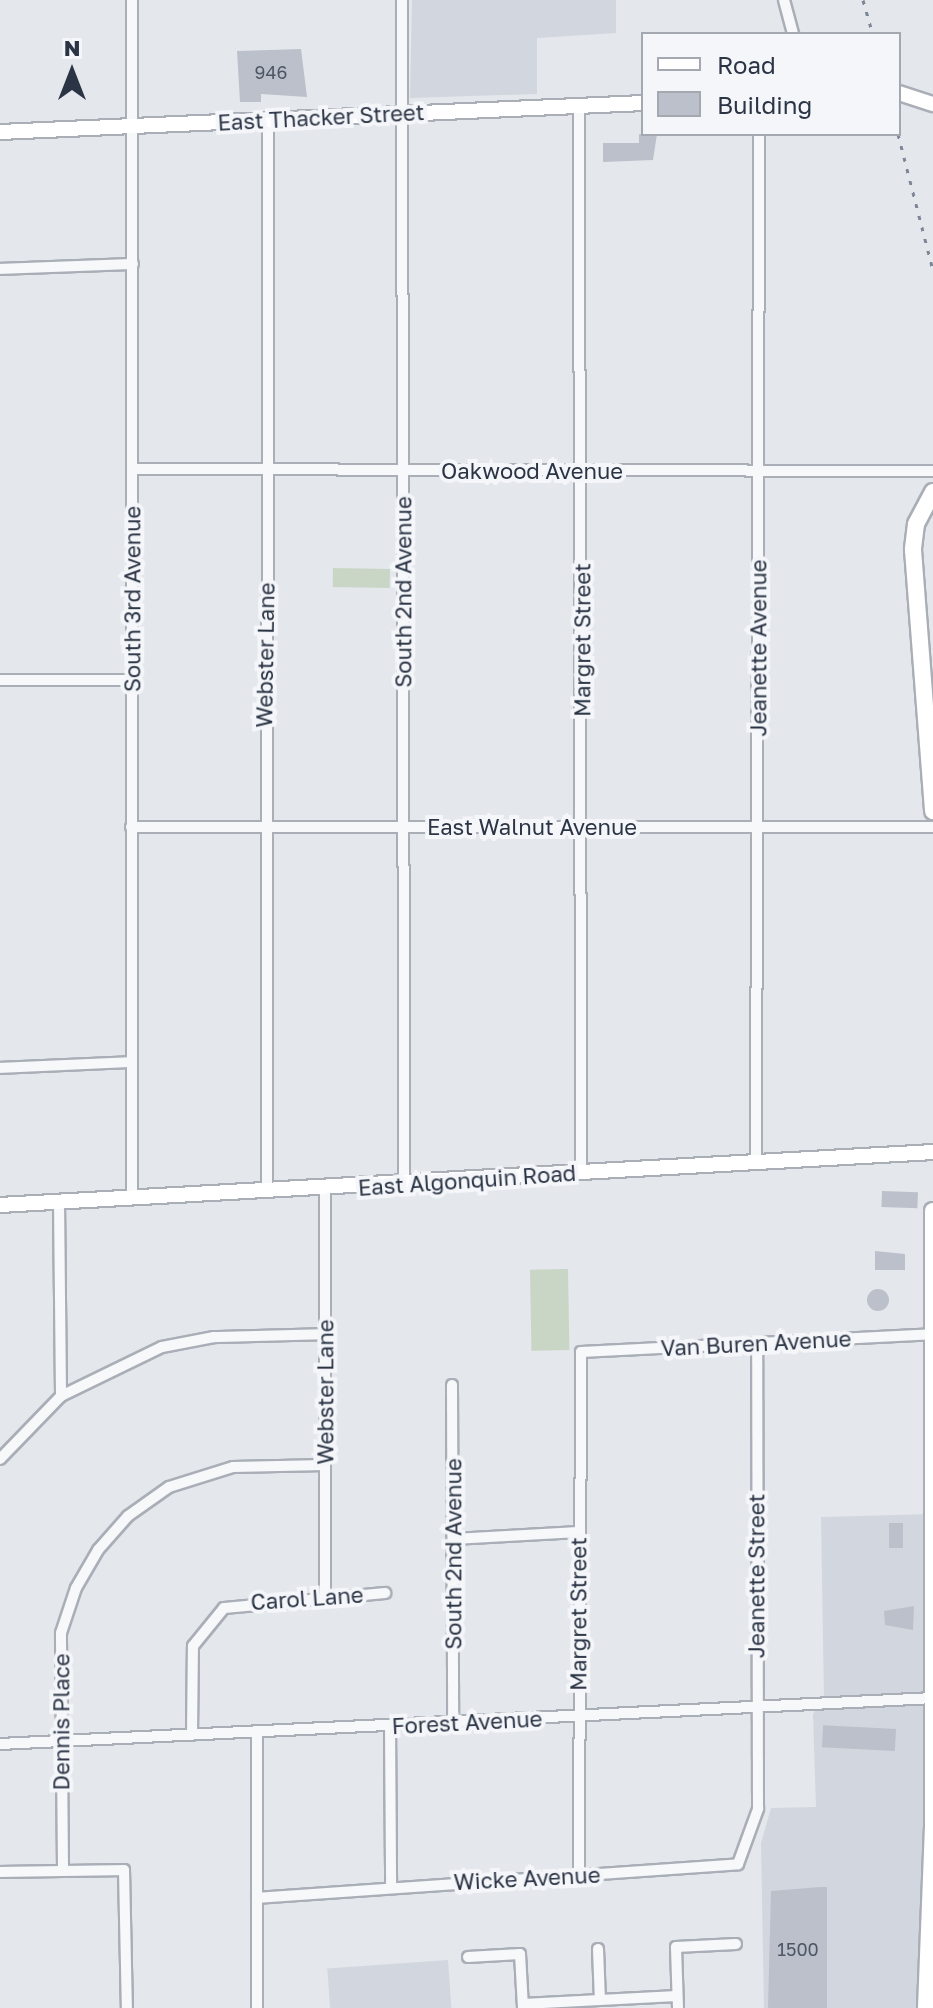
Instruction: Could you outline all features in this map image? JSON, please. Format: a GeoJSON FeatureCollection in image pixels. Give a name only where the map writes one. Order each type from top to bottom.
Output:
{"type":"FeatureCollection","features":[{"type":"Feature","properties":{"kind":"main road"},"geometry":{"type":"LineString","coordinates":[[933,492],[916,524],[913,550],[933,811]]}},
{"type":"Feature","properties":{"kind":"main road"},"geometry":{"type":"LineString","coordinates":[[926,2008],[932,1967],[933,1211]]}},
{"type":"Feature","properties":{"kind":"street","name":"South 3rd Avenue"},"geometry":{"type":"LineString","coordinates":[[132,0],[132,1198]]}},
{"type":"Feature","properties":{"kind":"street","name":"South 2nd Avenue"},"geometry":{"type":"LineString","coordinates":[[402,0],[404,1184]]}},
{"type":"Feature","properties":{"kind":"street"},"geometry":{"type":"LineString","coordinates":[[784,0],[792,32]]}},
{"type":"Feature","properties":{"kind":"street"},"geometry":{"type":"LineString","coordinates":[[901,94],[933,104]]}},
{"type":"Feature","properties":{"kind":"street","name":"East Thacker Street"},"geometry":{"type":"LineString","coordinates":[[0,132],[641,103]]}},
{"type":"Feature","properties":{"kind":"street","name":"Margret Street"},"geometry":{"type":"LineString","coordinates":[[579,107],[581,1173]]}},
{"type":"Feature","properties":{"kind":"street","name":"Webster Lane"},"geometry":{"type":"LineString","coordinates":[[267,1191],[264,826],[268,120]]}},
{"type":"Feature","properties":{"kind":"street","name":"Jeanette Avenue"},"geometry":{"type":"LineString","coordinates":[[756,1161],[759,136]]}},
{"type":"Feature","properties":{"kind":"street"},"geometry":{"type":"LineString","coordinates":[[0,269],[133,264]]}},
{"type":"Feature","properties":{"kind":"street","name":"Oakwood Avenue"},"geometry":{"type":"LineString","coordinates":[[132,469],[933,471]]}},
{"type":"Feature","properties":{"kind":"street"},"geometry":{"type":"LineString","coordinates":[[0,680],[132,680]]}},
{"type":"Feature","properties":{"kind":"street","name":"East Walnut Avenue"},"geometry":{"type":"LineString","coordinates":[[131,827],[933,827]]}},
{"type":"Feature","properties":{"kind":"street"},"geometry":{"type":"LineString","coordinates":[[0,1068],[130,1062]]}},
{"type":"Feature","properties":{"kind":"street","name":"East Algonquin Road"},"geometry":{"type":"LineString","coordinates":[[0,1205],[933,1152]]}},
{"type":"Feature","properties":{"kind":"street","name":"Webster Lane"},"geometry":{"type":"LineString","coordinates":[[325,1188],[325,1595]]}},
{"type":"Feature","properties":{"kind":"street"},"geometry":{"type":"LineString","coordinates":[[59,1202],[61,1396]]}},
{"type":"Feature","properties":{"kind":"street"},"geometry":{"type":"LineString","coordinates":[[0,1459],[61,1396],[162,1347],[214,1337],[325,1334]]}},
{"type":"Feature","properties":{"kind":"street","name":"Van Buren Avenue"},"geometry":{"type":"LineString","coordinates":[[581,1352],[932,1334]]}},
{"type":"Feature","properties":{"kind":"street","name":"Jeanette Street"},"geometry":{"type":"LineString","coordinates":[[757,1343],[758,1809]]}},
{"type":"Feature","properties":{"kind":"street","name":"Margret Street"},"geometry":{"type":"LineString","coordinates":[[579,1875],[581,1352]]}},
{"type":"Feature","properties":{"kind":"street","name":"South 2nd Avenue"},"geometry":{"type":"LineString","coordinates":[[452,1385],[453,1722]]}},
{"type":"Feature","properties":{"kind":"street","name":"Dennis Place"},"geometry":{"type":"LineString","coordinates":[[63,1868],[59,1742],[61,1633],[76,1588],[128,1516],[169,1487],[233,1467],[325,1465]]}},
{"type":"Feature","properties":{"kind":"street"},"geometry":{"type":"LineString","coordinates":[[454,1539],[578,1532]]}},
{"type":"Feature","properties":{"kind":"street","name":"Carol Lane"},"geometry":{"type":"LineString","coordinates":[[192,1735],[193,1646],[212,1617],[239,1602],[385,1593]]}},
{"type":"Feature","properties":{"kind":"street","name":"Forest Avenue"},"geometry":{"type":"LineString","coordinates":[[0,1744],[932,1698]]}},
{"type":"Feature","properties":{"kind":"street"},"geometry":{"type":"LineString","coordinates":[[390,1726],[391,1885]]}},
{"type":"Feature","properties":{"kind":"street"},"geometry":{"type":"LineString","coordinates":[[257,1732],[257,2008]]}},
{"type":"Feature","properties":{"kind":"street","name":"Wicke Avenue"},"geometry":{"type":"LineString","coordinates":[[257,1898],[370,1893],[391,1885],[729,1868],[743,1858],[758,1809]]}},
{"type":"Feature","properties":{"kind":"street"},"geometry":{"type":"LineString","coordinates":[[0,1872],[63,1868],[124,1870],[127,2008]]}},
{"type":"Feature","properties":{"kind":"street"},"geometry":{"type":"LineString","coordinates":[[468,1957],[520,1954],[523,2006],[600,2000],[678,2002],[676,1947],[736,1944]]}},
{"type":"Feature","properties":{"kind":"street"},"geometry":{"type":"LineString","coordinates":[[598,1949],[600,2000]]}},
{"type":"Feature","properties":{"kind":"shaded area"},"geometry":{"type":"Polygon","coordinates":[[[412,0],[616,0],[616,33],[537,38],[537,94],[410,98],[412,0]]]}},
{"type":"Feature","properties":{"kind":"shaded area"},"geometry":{"type":"Polygon","coordinates":[[[933,1514],[933,2008],[764,2008],[761,1843],[771,1808],[816,1807],[813,1714],[824,1697],[821,1517],[933,1514]]]}},
{"type":"Feature","properties":{"kind":"shaded area"},"geometry":{"type":"Polygon","coordinates":[[[448,1960],[451,2008],[330,2008],[327,1968],[448,1960]]]}},
{"type":"Feature","properties":{"kind":"green space"},"geometry":{"type":"Polygon","coordinates":[[[333,568],[390,569],[390,588],[333,587],[333,568]]]}},
{"type":"Feature","properties":{"kind":"green space"},"geometry":{"type":"Polygon","coordinates":[[[568,1269],[569,1350],[531,1351],[530,1270],[568,1269]]]}},
{"type":"Feature","properties":{"kind":"building"},"geometry":{"type":"Polygon","coordinates":[[[301,49],[307,97],[261,94],[261,102],[240,102],[237,51],[301,49]]]}},
{"type":"Feature","properties":{"kind":"building"},"geometry":{"type":"Polygon","coordinates":[[[639,134],[657,136],[653,160],[603,162],[603,143],[639,143],[639,134]]]}},
{"type":"Feature","properties":{"kind":"building"},"geometry":{"type":"Polygon","coordinates":[[[882,1191],[918,1192],[917,1208],[881,1207],[882,1191]]]}},
{"type":"Feature","properties":{"kind":"building"},"geometry":{"type":"Polygon","coordinates":[[[875,1251],[905,1254],[905,1270],[875,1270],[875,1251]]]}},
{"type":"Feature","properties":{"kind":"building"},"geometry":{"type":"Polygon","coordinates":[[[878,1289],[886,1292],[889,1300],[886,1308],[878,1311],[870,1308],[867,1300],[870,1292],[878,1289]]]}},
{"type":"Feature","properties":{"kind":"building"},"geometry":{"type":"Polygon","coordinates":[[[889,1523],[903,1523],[903,1548],[889,1548],[889,1523]]]}},
{"type":"Feature","properties":{"kind":"building"},"geometry":{"type":"Polygon","coordinates":[[[914,1606],[913,1630],[885,1625],[884,1611],[914,1606]]]}},
{"type":"Feature","properties":{"kind":"building"},"geometry":{"type":"Polygon","coordinates":[[[823,1725],[896,1729],[895,1751],[822,1747],[823,1725]]]}},
{"type":"Feature","properties":{"kind":"building"},"geometry":{"type":"Polygon","coordinates":[[[827,1887],[827,2008],[768,2008],[771,1891],[827,1887]]]}},
{"type":"Feature","properties":{"kind":"railway"},"geometry":{"type":"LineString","coordinates":[[863,0],[872,32]]}},
{"type":"Feature","properties":{"kind":"railway"},"geometry":{"type":"LineString","coordinates":[[899,136],[933,270]]}}]}
